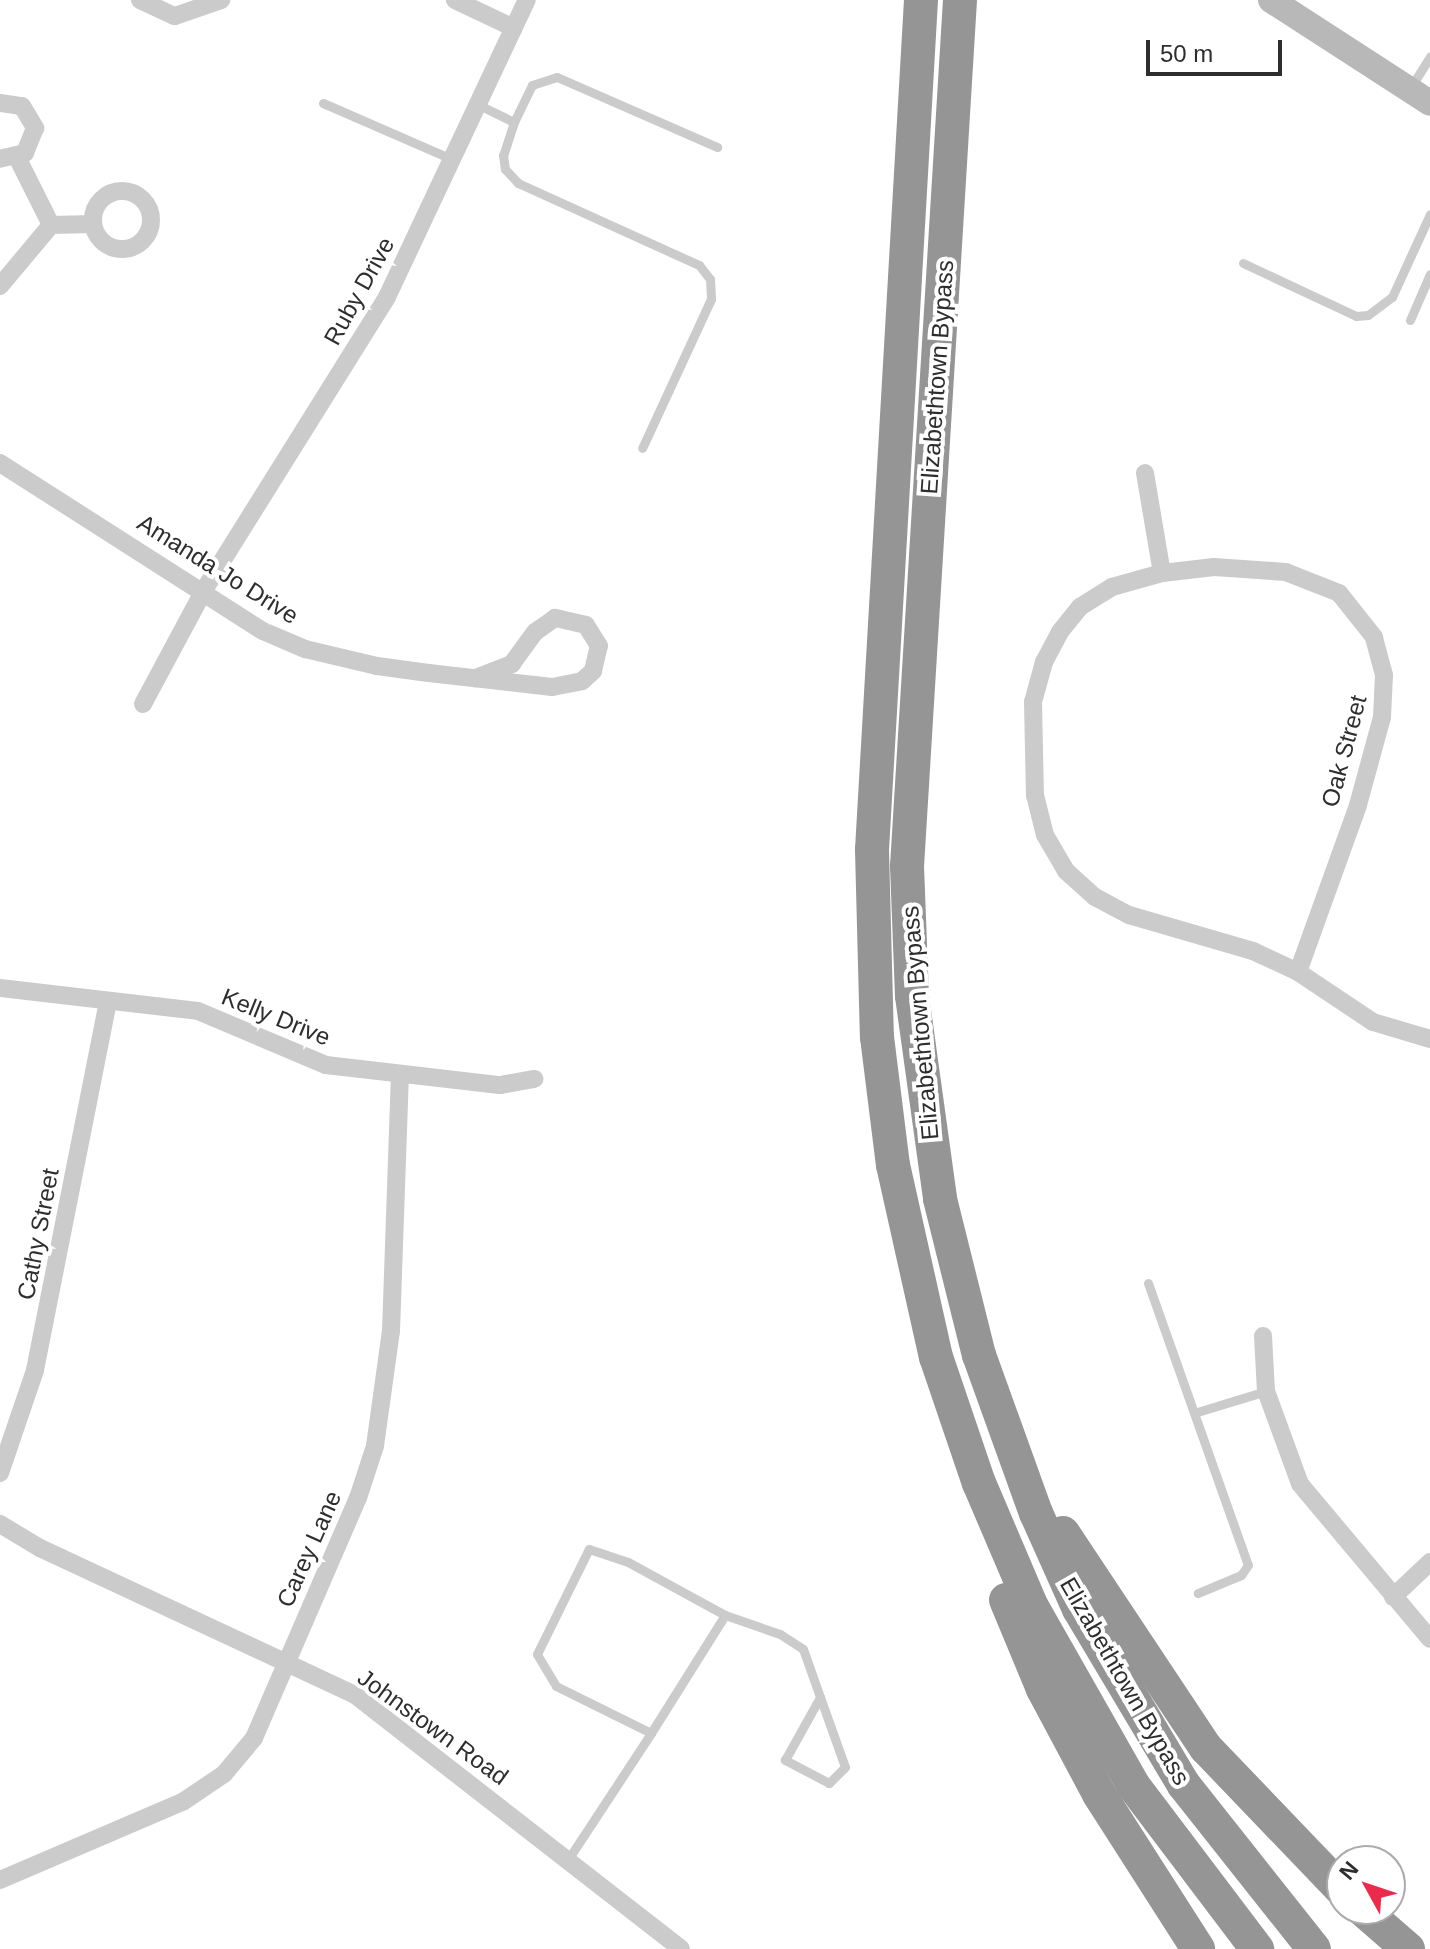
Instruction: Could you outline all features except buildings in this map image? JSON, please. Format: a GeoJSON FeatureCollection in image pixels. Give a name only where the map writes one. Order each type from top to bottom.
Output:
{"type":"FeatureCollection","features":[{"type":"Feature","properties":{"kind":"highway","name":"Elizabethtown Bypass"},"geometry":{"type":"LineString","coordinates":[[921,0],[874,789],[871,912],[877,1037],[893,1165],[919,1293],[956,1420],[1004,1546],[1063,1668],[1164,1830],[1257,1949]]}},
{"type":"Feature","properties":{"kind":"highway","name":"Elizabethtown Bypass"},"geometry":{"type":"LineString","coordinates":[[960,0],[907,866],[912,996],[937,1184],[964,1306],[1014,1455],[1079,1609],[1147,1729],[1222,1839],[1314,1949]]}},
{"type":"Feature","properties":{"kind":"highway"},"geometry":{"type":"LineString","coordinates":[[956,1420],[980,1540],[1043,1689],[1114,1820],[1198,1949]]}},
{"type":"Feature","properties":{"kind":"highway"},"geometry":{"type":"LineString","coordinates":[[1014,1455],[1206,1748],[1326,1873]]}},
{"type":"Feature","properties":{"kind":"highway"},"geometry":{"type":"LineString","coordinates":[[1380,1925],[1408,1949]]}},
{"type":"Feature","properties":{"kind":"street"},"geometry":{"type":"LineString","coordinates":[[140,0],[153,10],[175,16],[221,0]]}},
{"type":"Feature","properties":{"kind":"street"},"geometry":{"type":"LineString","coordinates":[[455,0],[514,28]]}},
{"type":"Feature","properties":{"kind":"street","name":"Ruby Drive"},"geometry":{"type":"LineString","coordinates":[[143,704],[204,590],[387,297],[527,0]]}},
{"type":"Feature","properties":{"kind":"street"},"geometry":{"type":"LineString","coordinates":[[1288,5],[1420,97]]}},
{"type":"Feature","properties":{"kind":"street"},"geometry":{"type":"LineString","coordinates":[[0,103],[22,106],[33,119],[35,137],[9,158],[51,225]]}},
{"type":"Feature","properties":{"kind":"street"},"geometry":{"type":"LineString","coordinates":[[0,286],[51,225],[93,224]]}},
{"type":"Feature","properties":{"kind":"street","name":"Amanda Jo Drive"},"geometry":{"type":"LineString","coordinates":[[0,463],[204,590],[263,631],[305,649],[377,666],[475,678],[568,686],[593,671],[599,646],[586,625],[555,618],[535,632],[512,664],[475,678]]}},
{"type":"Feature","properties":{"kind":"street"},"geometry":{"type":"LineString","coordinates":[[1145,473],[1162,573]]}},
{"type":"Feature","properties":{"kind":"street","name":"Oak Street"},"geometry":{"type":"LineString","coordinates":[[1298,972],[1379,728],[1385,696],[1380,656],[1352,605],[1305,576],[1250,567],[1162,573],[1095,596],[1051,646],[1033,702],[1035,795],[1045,835],[1066,871],[1112,907],[1253,951],[1298,972],[1373,1022],[1430,1039]]}},
{"type":"Feature","properties":{"kind":"street","name":"Kelly Drive"},"geometry":{"type":"LineString","coordinates":[[0,988],[220,1017],[326,1065],[400,1077],[500,1085],[534,1079]]}},
{"type":"Feature","properties":{"kind":"street","name":"Cathy Street"},"geometry":{"type":"LineString","coordinates":[[0,1473],[35,1370],[108,1001]]}},
{"type":"Feature","properties":{"kind":"street","name":"Carey Lane"},"geometry":{"type":"LineString","coordinates":[[0,1880],[184,1801],[224,1774],[254,1738],[358,1498],[375,1446],[391,1331],[400,1077]]}},
{"type":"Feature","properties":{"kind":"street"},"geometry":{"type":"LineString","coordinates":[[1263,1336],[1266,1391],[1300,1484],[1430,1639]]}},
{"type":"Feature","properties":{"kind":"street","name":"Johnstown Road"},"geometry":{"type":"LineString","coordinates":[[0,1524],[40,1548],[286,1662],[377,1710],[681,1949]]}},
{"type":"Feature","properties":{"kind":"street"},"geometry":{"type":"LineString","coordinates":[[1393,1597],[1430,1562]]}},
{"type":"Feature","properties":{"kind":"lane"},"geometry":{"type":"LineString","coordinates":[[1420,97],[1430,56]]}},
{"type":"Feature","properties":{"kind":"lane"},"geometry":{"type":"LineString","coordinates":[[642,448],[711,299],[710,279],[699,265],[518,183],[505,169],[503,155],[514,122],[532,85],[557,77],[717,147]]}},
{"type":"Feature","properties":{"kind":"lane"},"geometry":{"type":"LineString","coordinates":[[323,103],[454,160]]}},
{"type":"Feature","properties":{"kind":"lane"},"geometry":{"type":"LineString","coordinates":[[479,105],[514,122]]}},
{"type":"Feature","properties":{"kind":"lane"},"geometry":{"type":"LineString","coordinates":[[1243,263],[1356,316],[1368,315],[1392,297],[1430,214]]}},
{"type":"Feature","properties":{"kind":"lane"},"geometry":{"type":"LineString","coordinates":[[1410,320],[1430,274]]}},
{"type":"Feature","properties":{"kind":"lane"},"geometry":{"type":"LineString","coordinates":[[1148,1283],[1248,1565],[1241,1575],[1198,1593]]}},
{"type":"Feature","properties":{"kind":"lane"},"geometry":{"type":"LineString","coordinates":[[1194,1413],[1266,1391]]}},
{"type":"Feature","properties":{"kind":"lane"},"geometry":{"type":"LineString","coordinates":[[651,1733],[556,1686],[537,1654],[589,1549],[628,1562],[725,1615],[780,1634],[803,1649],[845,1767],[829,1783],[785,1760],[820,1697]]}},
{"type":"Feature","properties":{"kind":"lane"},"geometry":{"type":"LineString","coordinates":[[569,1858],[725,1615]]}}]}
